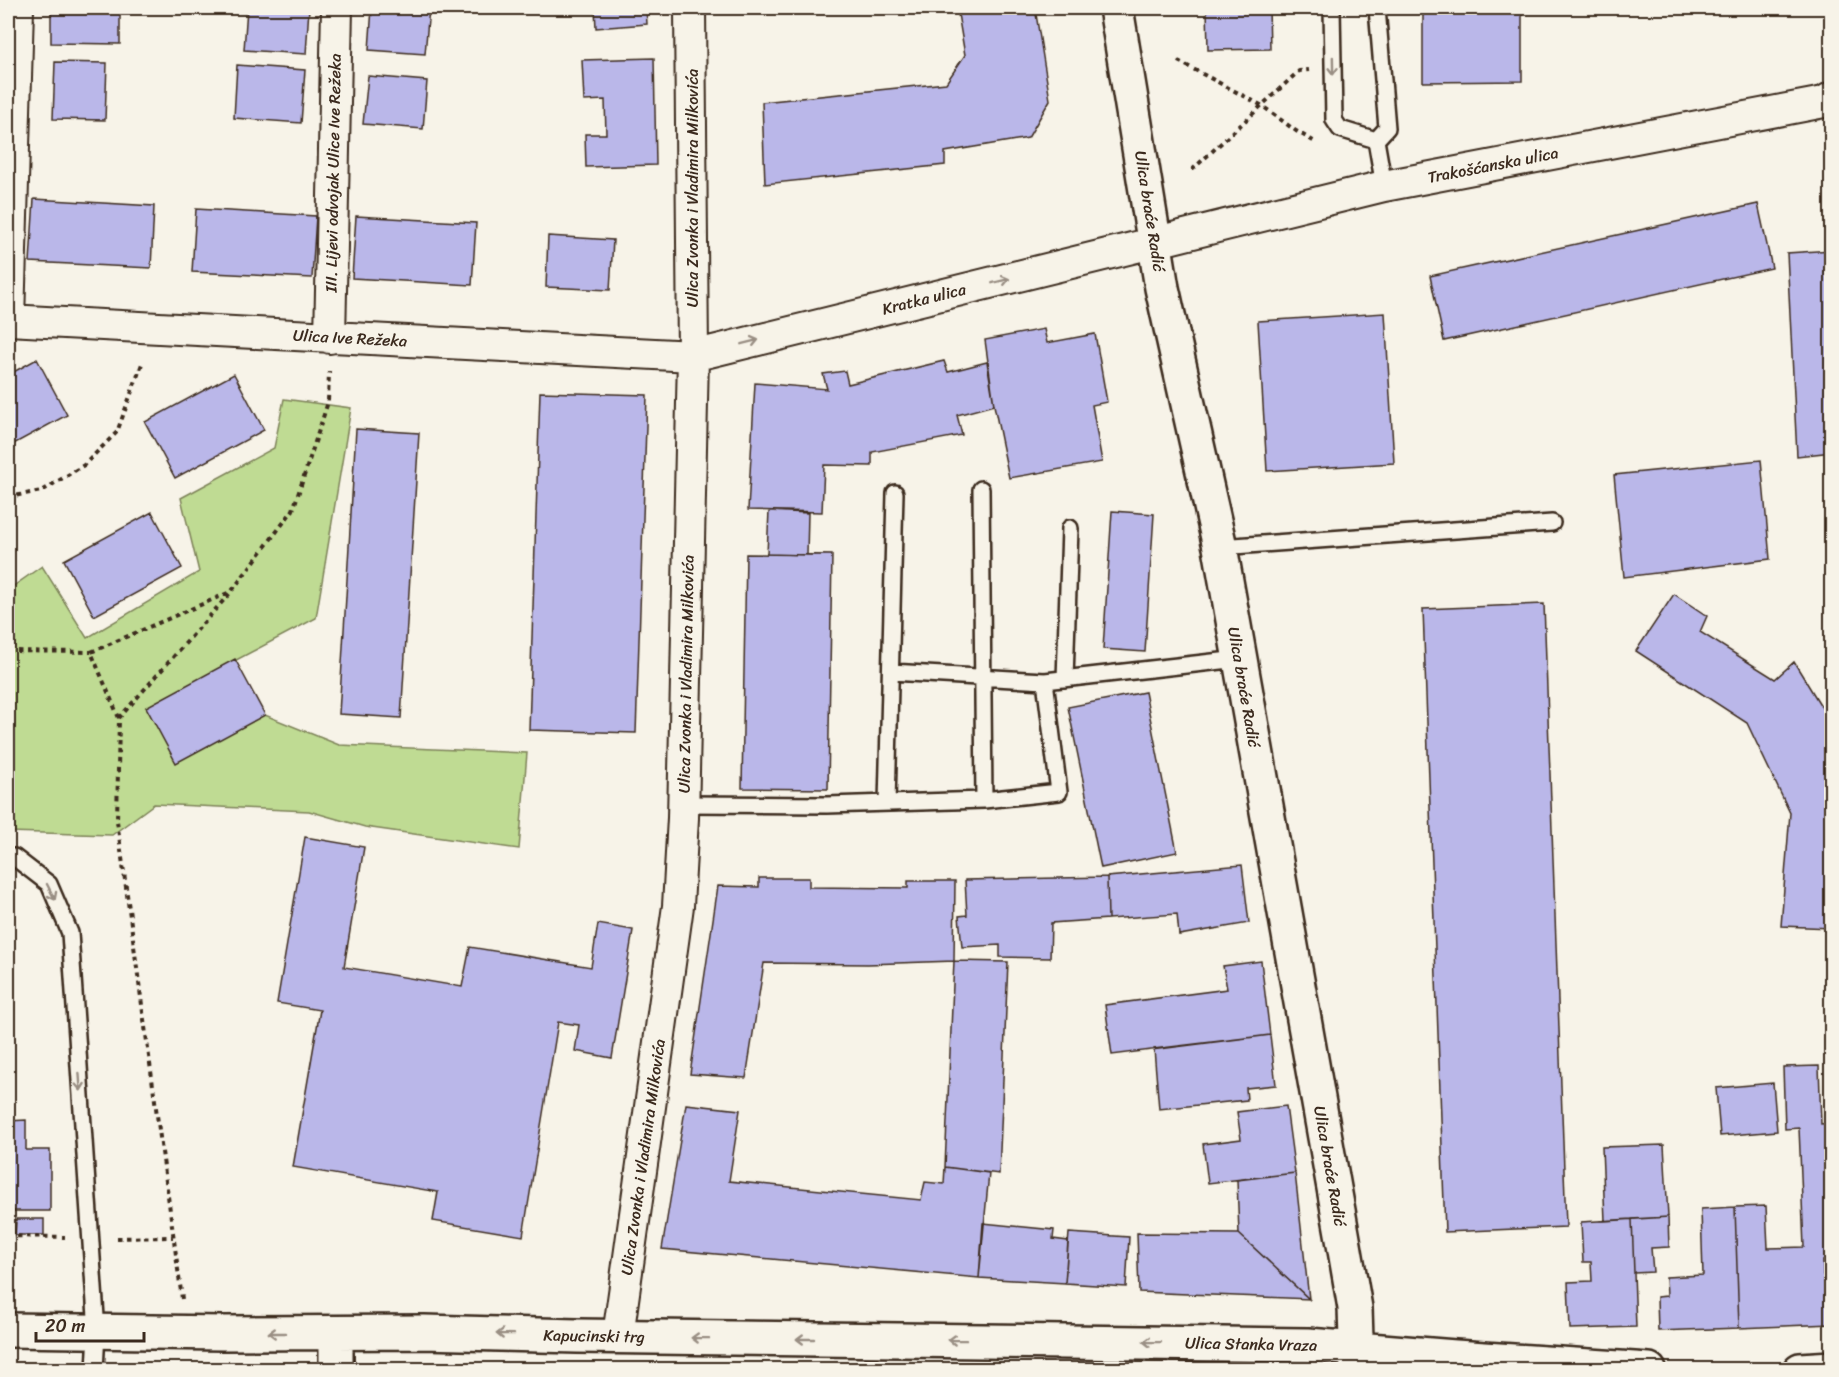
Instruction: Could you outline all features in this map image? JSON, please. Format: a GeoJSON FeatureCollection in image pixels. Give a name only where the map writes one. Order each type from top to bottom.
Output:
{"type":"FeatureCollection","features":[{"type":"Feature","properties":{"kind":"main road","name":"Ulica braće Radić"},"geometry":{"type":"LineString","coordinates":[[1116,8],[1162,288],[1220,547],[1355,1308],[1357,1359]]}},
{"type":"Feature","properties":{"kind":"main road","name":"Kapucinski trg"},"geometry":{"type":"LineString","coordinates":[[8,1330],[424,1332],[852,1338]]}},
{"type":"Feature","properties":{"kind":"main road"},"geometry":{"type":"LineString","coordinates":[[336,1333],[336,1370]]}},
{"type":"Feature","properties":{"kind":"main road","name":"Ulica Stanka Vraza"},"geometry":{"type":"LineString","coordinates":[[852,1338],[1308,1345],[1357,1359],[1455,1357],[1649,1370]]}},
{"type":"Feature","properties":{"kind":"main road"},"geometry":{"type":"LineString","coordinates":[[1800,1370],[1832,1368]]}},
{"type":"Feature","properties":{"kind":"street"},"geometry":{"type":"LineString","coordinates":[[8,320],[18,8]]}},
{"type":"Feature","properties":{"kind":"street","name":"III. Lijevi odvojak Ulice Ive Režeka"},"geometry":{"type":"LineString","coordinates":[[330,338],[337,8]]}},
{"type":"Feature","properties":{"kind":"street","name":"Ulica Zvonka i Vladimira Milkovića"},"geometry":{"type":"LineString","coordinates":[[618,1336],[678,906],[693,356],[690,8]]}},
{"type":"Feature","properties":{"kind":"street","name":"Trakošćanska ulica"},"geometry":{"type":"LineString","coordinates":[[1155,243],[1384,186],[1829,104]]}},
{"type":"Feature","properties":{"kind":"street","name":"Kratka ulica"},"geometry":{"type":"LineString","coordinates":[[693,356],[1155,243]]}},
{"type":"Feature","properties":{"kind":"street","name":"Ulica Ive Režeka"},"geometry":{"type":"LineString","coordinates":[[8,320],[693,356]]}},
{"type":"Feature","properties":{"kind":"lane"},"geometry":{"type":"LineString","coordinates":[[1332,8],[1334,120],[1340,129],[1376,140]]}},
{"type":"Feature","properties":{"kind":"lane"},"geometry":{"type":"LineString","coordinates":[[1376,140],[1387,128],[1377,8]]}},
{"type":"Feature","properties":{"kind":"lane"},"geometry":{"type":"LineString","coordinates":[[1376,140],[1384,186]]}},
{"type":"Feature","properties":{"kind":"lane"},"geometry":{"type":"LineString","coordinates":[[981,489],[984,800]]}},
{"type":"Feature","properties":{"kind":"lane"},"geometry":{"type":"LineString","coordinates":[[888,802],[895,493]]}},
{"type":"Feature","properties":{"kind":"lane"},"geometry":{"type":"LineString","coordinates":[[1220,547],[1552,523]]}},
{"type":"Feature","properties":{"kind":"lane"},"geometry":{"type":"LineString","coordinates":[[1065,679],[1070,528]]}},
{"type":"Feature","properties":{"kind":"lane"},"geometry":{"type":"LineString","coordinates":[[891,672],[1045,681],[1239,659]]}},
{"type":"Feature","properties":{"kind":"lane"},"geometry":{"type":"LineString","coordinates":[[682,804],[827,805],[984,800],[1059,792],[1045,681]]}},
{"type":"Feature","properties":{"kind":"lane"},"geometry":{"type":"LineString","coordinates":[[8,857],[14,857],[49,884],[70,933],[97,1332],[95,1370]]}},
{"type":"Feature","properties":{"kind":"path"},"geometry":{"type":"LineString","coordinates":[[1179,61],[1262,105],[1296,131],[1322,146]]}},
{"type":"Feature","properties":{"kind":"path"},"geometry":{"type":"LineString","coordinates":[[1192,170],[1299,71],[1333,68]]}},
{"type":"Feature","properties":{"kind":"path"},"geometry":{"type":"LineString","coordinates":[[8,496],[42,491],[84,465],[117,432],[155,327]]}},
{"type":"Feature","properties":{"kind":"path"},"geometry":{"type":"LineString","coordinates":[[119,718],[231,592],[293,510],[328,402],[330,338]]}},
{"type":"Feature","properties":{"kind":"path"},"geometry":{"type":"LineString","coordinates":[[8,651],[91,652],[231,592]]}},
{"type":"Feature","properties":{"kind":"path"},"geometry":{"type":"LineString","coordinates":[[91,652],[119,718],[117,821],[182,1302]]}},
{"type":"Feature","properties":{"kind":"green space"},"geometry":{"type":"Polygon","coordinates":[[[284,399],[351,408],[316,618],[147,707],[265,715],[339,745],[527,753],[519,849],[365,827],[309,811],[154,804],[112,835],[8,832],[8,590],[42,566],[87,638],[199,572],[181,498],[274,448],[284,399]]]}},
{"type":"Feature","properties":{"kind":"building"},"geometry":{"type":"Polygon","coordinates":[[[51,8],[120,8],[120,44],[51,43],[51,8]]]}},
{"type":"Feature","properties":{"kind":"building"},"geometry":{"type":"Polygon","coordinates":[[[247,8],[309,8],[306,54],[244,50],[247,8]]]}},
{"type":"Feature","properties":{"kind":"building"},"geometry":{"type":"Polygon","coordinates":[[[372,8],[429,8],[425,54],[369,50],[372,8]]]}},
{"type":"Feature","properties":{"kind":"building"},"geometry":{"type":"Polygon","coordinates":[[[595,8],[646,8],[647,24],[596,28],[595,8]]]}},
{"type":"Feature","properties":{"kind":"building"},"geometry":{"type":"Polygon","coordinates":[[[957,8],[1035,8],[1050,100],[1028,138],[945,152],[945,165],[765,184],[762,102],[946,83],[965,55],[957,8]]]}},
{"type":"Feature","properties":{"kind":"building"},"geometry":{"type":"Polygon","coordinates":[[[1207,8],[1269,8],[1270,49],[1208,50],[1207,8]]]}},
{"type":"Feature","properties":{"kind":"building"},"geometry":{"type":"Polygon","coordinates":[[[1423,8],[1522,8],[1522,81],[1423,82],[1423,8]]]}},
{"type":"Feature","properties":{"kind":"building"},"geometry":{"type":"Polygon","coordinates":[[[654,58],[656,165],[586,167],[585,134],[606,134],[605,100],[584,101],[582,60],[654,58]]]}},
{"type":"Feature","properties":{"kind":"building"},"geometry":{"type":"Polygon","coordinates":[[[55,62],[107,63],[105,120],[53,119],[55,62]]]}},
{"type":"Feature","properties":{"kind":"building"},"geometry":{"type":"Polygon","coordinates":[[[237,65],[305,70],[301,123],[234,118],[237,65]]]}},
{"type":"Feature","properties":{"kind":"building"},"geometry":{"type":"Polygon","coordinates":[[[368,76],[427,81],[423,129],[363,124],[368,76]]]}},
{"type":"Feature","properties":{"kind":"building"},"geometry":{"type":"Polygon","coordinates":[[[34,199],[154,206],[151,268],[30,262],[34,199]]]}},
{"type":"Feature","properties":{"kind":"building"},"geometry":{"type":"Polygon","coordinates":[[[1758,204],[1772,268],[1444,341],[1430,276],[1758,204]]]}},
{"type":"Feature","properties":{"kind":"building"},"geometry":{"type":"Polygon","coordinates":[[[196,209],[316,216],[312,278],[192,272],[196,209]]]}},
{"type":"Feature","properties":{"kind":"building"},"geometry":{"type":"Polygon","coordinates":[[[356,216],[476,223],[472,285],[352,278],[356,216]]]}},
{"type":"Feature","properties":{"kind":"building"},"geometry":{"type":"Polygon","coordinates":[[[548,236],[613,240],[610,290],[546,287],[548,236]]]}},
{"type":"Feature","properties":{"kind":"building"},"geometry":{"type":"Polygon","coordinates":[[[1832,250],[1832,452],[1797,456],[1787,253],[1832,250]]]}},
{"type":"Feature","properties":{"kind":"building"},"geometry":{"type":"Polygon","coordinates":[[[1385,313],[1394,463],[1267,471],[1258,321],[1385,313]]]}},
{"type":"Feature","properties":{"kind":"building"},"geometry":{"type":"Polygon","coordinates":[[[1044,329],[1047,343],[1095,334],[1107,402],[1092,405],[1102,462],[1009,478],[994,405],[985,340],[1044,329]]]}},
{"type":"Feature","properties":{"kind":"building"},"geometry":{"type":"Polygon","coordinates":[[[37,359],[67,415],[8,447],[8,375],[37,359]]]}},
{"type":"Feature","properties":{"kind":"building"},"geometry":{"type":"Polygon","coordinates":[[[944,361],[948,372],[987,362],[994,405],[957,415],[962,435],[872,452],[872,466],[824,465],[822,512],[748,510],[755,383],[827,389],[823,374],[845,371],[848,384],[944,361]]]}},
{"type":"Feature","properties":{"kind":"building"},"geometry":{"type":"Polygon","coordinates":[[[234,374],[264,430],[175,478],[145,422],[234,374]]]}},
{"type":"Feature","properties":{"kind":"building"},"geometry":{"type":"Polygon","coordinates":[[[540,392],[647,395],[636,733],[529,730],[540,392]]]}},
{"type":"Feature","properties":{"kind":"building"},"geometry":{"type":"Polygon","coordinates":[[[356,429],[419,433],[401,718],[339,714],[356,429]]]}},
{"type":"Feature","properties":{"kind":"building"},"geometry":{"type":"Polygon","coordinates":[[[1761,460],[1770,559],[1624,577],[1614,475],[1761,460]]]}},
{"type":"Feature","properties":{"kind":"building"},"geometry":{"type":"Polygon","coordinates":[[[769,511],[808,513],[807,555],[767,554],[769,511]]]}},
{"type":"Feature","properties":{"kind":"building"},"geometry":{"type":"Polygon","coordinates":[[[1112,511],[1154,514],[1145,652],[1103,649],[1112,511]]]}},
{"type":"Feature","properties":{"kind":"building"},"geometry":{"type":"Polygon","coordinates":[[[152,512],[182,568],[94,616],[64,560],[152,512]]]}},
{"type":"Feature","properties":{"kind":"building"},"geometry":{"type":"Polygon","coordinates":[[[746,554],[832,555],[828,789],[742,788],[746,554]]]}},
{"type":"Feature","properties":{"kind":"building"},"geometry":{"type":"Polygon","coordinates":[[[1674,594],[1707,616],[1700,632],[1775,679],[1794,662],[1832,724],[1832,928],[1781,926],[1790,813],[1747,723],[1636,651],[1674,594]]]}},
{"type":"Feature","properties":{"kind":"building"},"geometry":{"type":"Polygon","coordinates":[[[1544,604],[1566,1227],[1445,1232],[1423,609],[1544,604]]]}},
{"type":"Feature","properties":{"kind":"building"},"geometry":{"type":"Polygon","coordinates":[[[235,659],[265,715],[176,763],[146,707],[235,659]]]}},
{"type":"Feature","properties":{"kind":"building"},"geometry":{"type":"Polygon","coordinates":[[[1145,692],[1177,852],[1101,868],[1068,707],[1145,692]]]}},
{"type":"Feature","properties":{"kind":"building"},"geometry":{"type":"Polygon","coordinates":[[[305,837],[364,847],[344,967],[462,987],[470,947],[591,967],[598,924],[633,930],[612,1058],[575,1051],[579,1025],[558,1022],[523,1236],[433,1221],[438,1192],[293,1167],[320,1010],[277,1003],[305,837]]]}},
{"type":"Feature","properties":{"kind":"building"},"geometry":{"type":"Polygon","coordinates":[[[1242,865],[1249,923],[1179,935],[1177,914],[1108,919],[1107,877],[1242,865]]]}},
{"type":"Feature","properties":{"kind":"building"},"geometry":{"type":"Polygon","coordinates":[[[1107,877],[1108,919],[1051,923],[1050,958],[1000,957],[1000,945],[962,947],[959,916],[967,915],[965,880],[1107,877]]]}},
{"type":"Feature","properties":{"kind":"building"},"geometry":{"type":"Polygon","coordinates":[[[759,878],[809,878],[809,887],[908,888],[908,881],[955,881],[954,961],[868,964],[764,963],[746,1078],[690,1074],[718,886],[759,887],[759,878]]]}},
{"type":"Feature","properties":{"kind":"building"},"geometry":{"type":"Polygon","coordinates":[[[954,961],[1008,962],[999,1174],[945,1167],[954,961]]]}},
{"type":"Feature","properties":{"kind":"building"},"geometry":{"type":"Polygon","coordinates":[[[1261,961],[1270,1035],[1112,1055],[1105,1005],[1227,989],[1223,966],[1261,961]]]}},
{"type":"Feature","properties":{"kind":"building"},"geometry":{"type":"Polygon","coordinates":[[[1270,1035],[1276,1085],[1246,1088],[1247,1100],[1159,1109],[1154,1049],[1270,1035]]]}},
{"type":"Feature","properties":{"kind":"building"},"geometry":{"type":"Polygon","coordinates":[[[1819,1066],[1821,1124],[1832,1123],[1832,1260],[1823,1261],[1823,1275],[1832,1275],[1832,1324],[1739,1328],[1735,1207],[1766,1206],[1768,1248],[1804,1247],[1799,1128],[1785,1129],[1783,1067],[1819,1066]]]}},
{"type":"Feature","properties":{"kind":"building"},"geometry":{"type":"Polygon","coordinates":[[[1773,1083],[1777,1131],[1720,1136],[1716,1088],[1773,1083]]]}},
{"type":"Feature","properties":{"kind":"building"},"geometry":{"type":"Polygon","coordinates":[[[686,1104],[740,1110],[729,1181],[921,1200],[925,1182],[944,1184],[945,1167],[989,1173],[979,1278],[662,1249],[686,1104]]]}},
{"type":"Feature","properties":{"kind":"building"},"geometry":{"type":"Polygon","coordinates":[[[1286,1106],[1295,1173],[1208,1183],[1203,1144],[1241,1139],[1237,1112],[1286,1106]]]}},
{"type":"Feature","properties":{"kind":"building"},"geometry":{"type":"Polygon","coordinates":[[[26,1120],[26,1150],[50,1150],[50,1211],[8,1211],[8,1121],[26,1120]]]}},
{"type":"Feature","properties":{"kind":"building"},"geometry":{"type":"Polygon","coordinates":[[[1664,1145],[1668,1217],[1605,1221],[1602,1147],[1664,1145]]]}},
{"type":"Feature","properties":{"kind":"building"},"geometry":{"type":"Polygon","coordinates":[[[1295,1173],[1309,1299],[1239,1234],[1237,1180],[1295,1173]]]}},
{"type":"Feature","properties":{"kind":"building"},"geometry":{"type":"Polygon","coordinates":[[[1735,1207],[1739,1328],[1658,1331],[1657,1297],[1667,1296],[1666,1277],[1703,1275],[1701,1209],[1735,1207]]]}},
{"type":"Feature","properties":{"kind":"building"},"geometry":{"type":"Polygon","coordinates":[[[1668,1217],[1669,1247],[1651,1248],[1653,1272],[1634,1273],[1632,1219],[1668,1217]]]}},
{"type":"Feature","properties":{"kind":"building"},"geometry":{"type":"Polygon","coordinates":[[[16,1219],[44,1219],[44,1235],[15,1235],[16,1219]]]}},
{"type":"Feature","properties":{"kind":"building"},"geometry":{"type":"Polygon","coordinates":[[[1632,1219],[1636,1327],[1570,1329],[1568,1282],[1592,1281],[1591,1262],[1583,1262],[1581,1222],[1632,1219]]]}},
{"type":"Feature","properties":{"kind":"building"},"geometry":{"type":"Polygon","coordinates":[[[983,1223],[1054,1230],[1053,1239],[1068,1241],[1065,1283],[979,1278],[983,1223]]]}},
{"type":"Feature","properties":{"kind":"building"},"geometry":{"type":"Polygon","coordinates":[[[1069,1233],[1129,1237],[1126,1287],[1065,1283],[1069,1233]]]}},
{"type":"Feature","properties":{"kind":"building"},"geometry":{"type":"Polygon","coordinates":[[[1137,1233],[1239,1234],[1309,1299],[1139,1292],[1137,1233]]]}}]}
